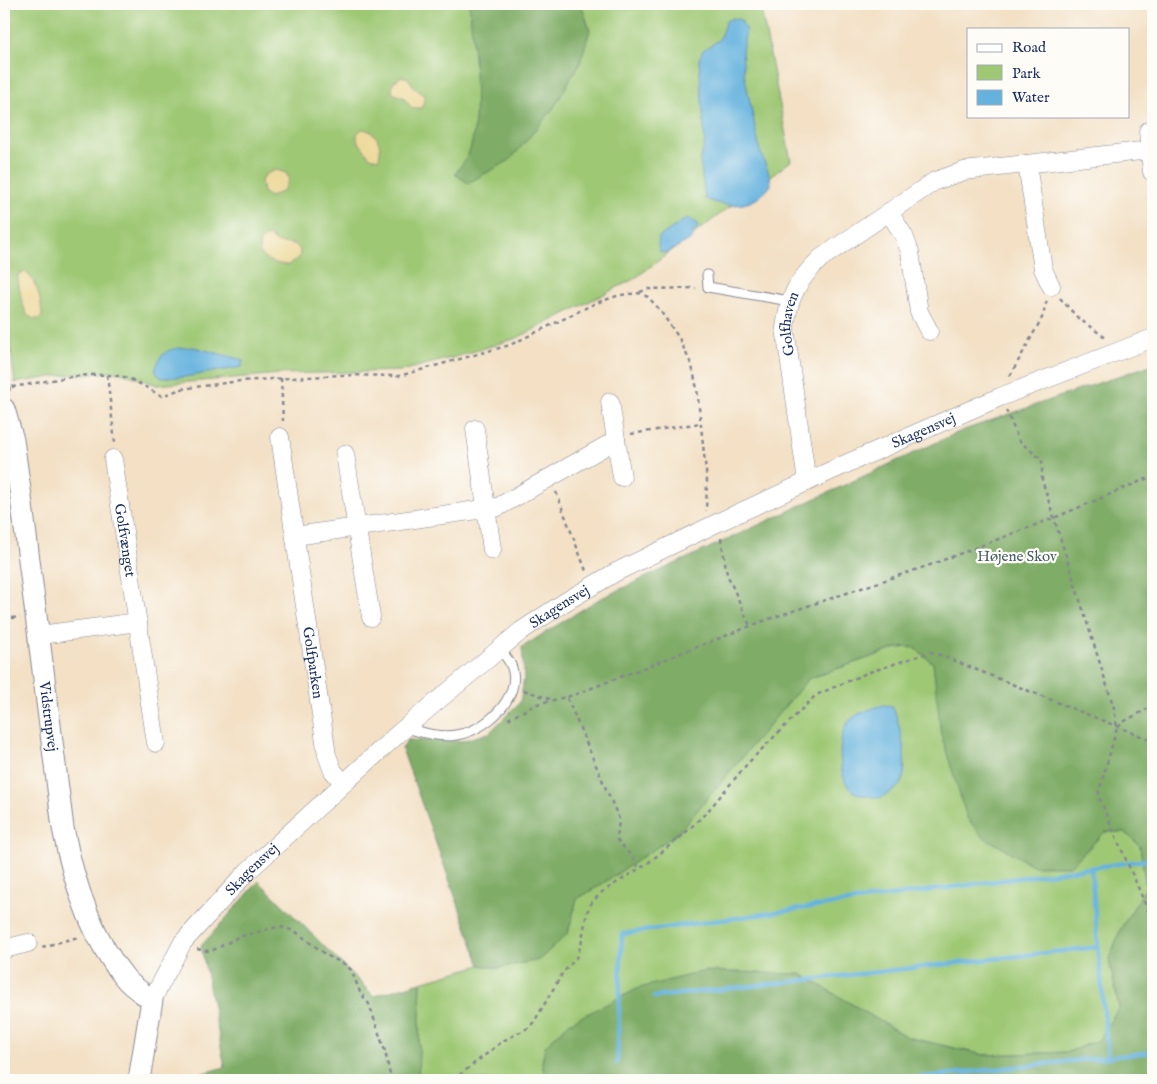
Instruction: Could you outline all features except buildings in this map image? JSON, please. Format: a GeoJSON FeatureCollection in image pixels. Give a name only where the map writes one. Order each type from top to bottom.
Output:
{"type":"FeatureCollection","features":[{"type":"Feature","properties":{"kind":"street"},"geometry":{"type":"LineString","coordinates":[[1148,131],[1152,172]]}},
{"type":"Feature","properties":{"kind":"street","name":"Golfhaven"},"geometry":{"type":"LineString","coordinates":[[807,482],[785,328],[790,301],[804,274],[821,258],[935,181],[949,175],[964,171],[1150,150]]}},
{"type":"Feature","properties":{"kind":"street"},"geometry":{"type":"LineString","coordinates":[[1027,164],[1043,269],[1051,286]]}},
{"type":"Feature","properties":{"kind":"street"},"geometry":{"type":"LineString","coordinates":[[889,212],[904,236],[910,252],[919,312],[929,331]]}},
{"type":"Feature","properties":{"kind":"street","name":"Skagensvej"},"geometry":{"type":"LineString","coordinates":[[140,1080],[152,1000],[183,942],[247,872],[344,783],[406,728],[521,632],[592,586],[712,525],[1000,397],[1122,348],[1153,338]]}},
{"type":"Feature","properties":{"kind":"street"},"geometry":{"type":"LineString","coordinates":[[610,402],[622,476]]}},
{"type":"Feature","properties":{"kind":"street","name":"Vidstrupvej"},"geometry":{"type":"LineString","coordinates":[[4,409],[12,440],[40,635],[63,828],[70,866],[96,932],[113,962],[126,980],[152,1000]]}},
{"type":"Feature","properties":{"kind":"street"},"geometry":{"type":"LineString","coordinates":[[475,429],[492,550]]}},
{"type":"Feature","properties":{"kind":"street","name":"Golfparken"},"geometry":{"type":"LineString","coordinates":[[280,437],[327,755],[333,771],[344,783]]}},
{"type":"Feature","properties":{"kind":"street"},"geometry":{"type":"LineString","coordinates":[[295,536],[498,507],[616,440]]}},
{"type":"Feature","properties":{"kind":"street"},"geometry":{"type":"LineString","coordinates":[[345,454],[370,617]]}},
{"type":"Feature","properties":{"kind":"street","name":"Golfvænget"},"geometry":{"type":"LineString","coordinates":[[114,459],[156,743]]}},
{"type":"Feature","properties":{"kind":"street"},"geometry":{"type":"LineString","coordinates":[[40,635],[138,622]]}},
{"type":"Feature","properties":{"kind":"street"},"geometry":{"type":"LineString","coordinates":[[4,950],[28,943]]}},
{"type":"Feature","properties":{"kind":"lane"},"geometry":{"type":"LineString","coordinates":[[706,275],[708,287],[790,301]]}},
{"type":"Feature","properties":{"kind":"lane"},"geometry":{"type":"LineString","coordinates":[[406,728],[455,736],[473,731],[490,720],[508,697],[515,683],[512,664],[499,650]]}},
{"type":"Feature","properties":{"kind":"path"},"geometry":{"type":"LineString","coordinates":[[1051,286],[1078,318],[1122,348]]}},
{"type":"Feature","properties":{"kind":"path"},"geometry":{"type":"LineString","coordinates":[[1051,286],[1042,318],[1000,397],[1019,440],[1042,460],[1042,480],[1114,708],[1117,728],[1098,795],[1146,900],[1153,922]]}},
{"type":"Feature","properties":{"kind":"path"},"geometry":{"type":"LineString","coordinates":[[4,388],[61,378],[107,375],[141,383],[162,396],[181,388],[208,384],[281,378],[399,376],[510,345],[596,303],[620,295],[639,293],[648,289],[708,287]]}},
{"type":"Feature","properties":{"kind":"path"},"geometry":{"type":"LineString","coordinates":[[639,293],[648,297],[659,309],[686,353],[697,389],[712,525],[727,574],[750,626]]}},
{"type":"Feature","properties":{"kind":"path"},"geometry":{"type":"LineString","coordinates":[[107,375],[116,439],[114,459]]}},
{"type":"Feature","properties":{"kind":"path"},"geometry":{"type":"LineString","coordinates":[[280,437],[284,416],[281,378]]}},
{"type":"Feature","properties":{"kind":"path"},"geometry":{"type":"LineString","coordinates":[[616,440],[627,434],[701,423]]}},
{"type":"Feature","properties":{"kind":"path"},"geometry":{"type":"LineString","coordinates":[[490,720],[508,719],[537,704],[551,699],[567,698],[750,626],[930,565],[1054,518],[1153,476]]}},
{"type":"Feature","properties":{"kind":"path"},"geometry":{"type":"LineString","coordinates":[[550,477],[592,586]]}},
{"type":"Feature","properties":{"kind":"path"},"geometry":{"type":"LineString","coordinates":[[453,1080],[504,1041],[528,1028],[534,1022],[562,974],[576,958],[582,945],[587,912],[592,902],[602,892],[631,874],[638,867],[648,863],[707,812],[748,763],[816,695],[867,672],[930,652],[957,660],[1117,728],[1153,741]]}},
{"type":"Feature","properties":{"kind":"path"},"geometry":{"type":"LineString","coordinates":[[515,683],[525,690],[551,699]]}},
{"type":"Feature","properties":{"kind":"path"},"geometry":{"type":"LineString","coordinates":[[567,698],[619,819],[617,840],[634,859],[638,867]]}},
{"type":"Feature","properties":{"kind":"path"},"geometry":{"type":"LineString","coordinates":[[1117,728],[1125,720],[1153,706]]}},
{"type":"Feature","properties":{"kind":"path"},"geometry":{"type":"LineString","coordinates":[[183,942],[199,950],[207,951],[238,937],[277,927],[286,928],[296,932],[328,956],[346,965],[351,970],[360,992],[369,1004],[385,1052],[391,1080]]}},
{"type":"Feature","properties":{"kind":"path"},"geometry":{"type":"LineString","coordinates":[[28,943],[35,949],[96,932]]}},
{"type":"Feature","properties":{"kind":"green space"},"geometry":{"type":"Polygon","coordinates":[[[4,4],[760,4],[791,161],[634,279],[517,338],[459,356],[401,371],[279,374],[157,385],[120,372],[64,375],[15,383],[4,297],[4,4]]]}},
{"type":"Feature","properties":{"kind":"green space"},"geometry":{"type":"Polygon","coordinates":[[[469,4],[581,4],[590,30],[580,63],[553,109],[510,160],[468,183],[455,174],[468,155],[475,123],[475,81],[469,4]]]}},
{"type":"Feature","properties":{"kind":"green space","name":"Højene Skov"},"geometry":{"type":"Polygon","coordinates":[[[1153,364],[1153,1080],[545,1080],[542,1062],[545,1046],[569,1023],[639,988],[705,971],[801,974],[907,1037],[984,1055],[1068,1052],[1099,1040],[1119,1007],[1109,960],[1121,928],[1146,888],[1140,846],[1125,832],[1105,832],[1070,866],[1034,866],[982,836],[967,818],[941,734],[933,663],[914,647],[897,648],[808,679],[679,832],[577,899],[568,933],[539,960],[498,968],[480,965],[402,749],[407,740],[461,741],[489,733],[520,702],[524,678],[522,647],[599,599],[961,431],[1153,364]]]}},
{"type":"Feature","properties":{"kind":"green space"},"geometry":{"type":"Polygon","coordinates":[[[914,647],[933,663],[936,686],[1070,866],[1105,832],[1125,832],[1140,846],[1146,888],[1121,928],[1109,960],[1119,1007],[1099,1040],[1068,1052],[984,1055],[907,1037],[801,974],[542,1062],[545,1080],[418,1080],[421,982],[480,965],[498,968],[568,933],[577,899],[679,832],[808,679],[897,648],[914,647]]]}},
{"type":"Feature","properties":{"kind":"green space"},"geometry":{"type":"Polygon","coordinates":[[[259,881],[374,996],[421,982],[418,1080],[177,1080],[225,1067],[201,946],[259,881]]]}},
{"type":"Feature","properties":{"kind":"sand"},"geometry":{"type":"Polygon","coordinates":[[[402,76],[408,78],[415,88],[424,95],[421,108],[412,108],[403,97],[392,93],[393,82],[402,76]]]}},
{"type":"Feature","properties":{"kind":"sand"},"geometry":{"type":"Polygon","coordinates":[[[362,129],[372,132],[378,140],[380,154],[378,159],[370,157],[357,140],[357,134],[362,129]]]}},
{"type":"Feature","properties":{"kind":"sand"},"geometry":{"type":"Polygon","coordinates":[[[276,170],[286,173],[289,179],[283,191],[270,197],[263,192],[261,181],[266,174],[276,170]]]}},
{"type":"Feature","properties":{"kind":"sand"},"geometry":{"type":"Polygon","coordinates":[[[268,236],[279,243],[295,244],[300,250],[299,258],[288,265],[266,259],[262,256],[259,246],[261,240],[268,236]]]}},
{"type":"Feature","properties":{"kind":"sand"},"geometry":{"type":"Polygon","coordinates":[[[25,272],[33,280],[38,292],[42,316],[39,319],[34,319],[27,315],[24,306],[19,288],[18,274],[25,272]]]}},
{"type":"Feature","properties":{"kind":"water"},"geometry":{"type":"Polygon","coordinates":[[[733,18],[741,20],[746,31],[742,50],[744,73],[760,151],[770,176],[771,185],[765,193],[757,198],[749,202],[732,205],[705,199],[700,160],[705,142],[699,59],[703,50],[719,40],[726,21],[733,18]]]}},
{"type":"Feature","properties":{"kind":"water"},"geometry":{"type":"Polygon","coordinates":[[[687,218],[697,223],[698,228],[693,232],[693,238],[667,253],[660,252],[658,247],[659,237],[687,218]]]}},
{"type":"Feature","properties":{"kind":"water"},"geometry":{"type":"Polygon","coordinates":[[[194,347],[243,360],[242,367],[185,377],[161,378],[155,371],[161,357],[169,350],[194,347]]]}},
{"type":"Feature","properties":{"kind":"water"},"geometry":{"type":"Polygon","coordinates":[[[884,705],[892,706],[898,722],[905,769],[900,785],[881,798],[861,795],[851,790],[843,777],[840,748],[844,730],[850,720],[864,711],[884,705]]]}},
{"type":"Feature","properties":{"kind":"waterway"},"geometry":{"type":"LineString","coordinates":[[617,1063],[622,934],[1153,859]]}},
{"type":"Feature","properties":{"kind":"waterway"},"geometry":{"type":"LineString","coordinates":[[1091,868],[1108,1057],[1153,1052]]}},
{"type":"Feature","properties":{"kind":"waterway"},"geometry":{"type":"LineString","coordinates":[[654,997],[1098,947]]}},
{"type":"Feature","properties":{"kind":"waterway"},"geometry":{"type":"LineString","coordinates":[[896,1080],[1108,1057]]}}]}
